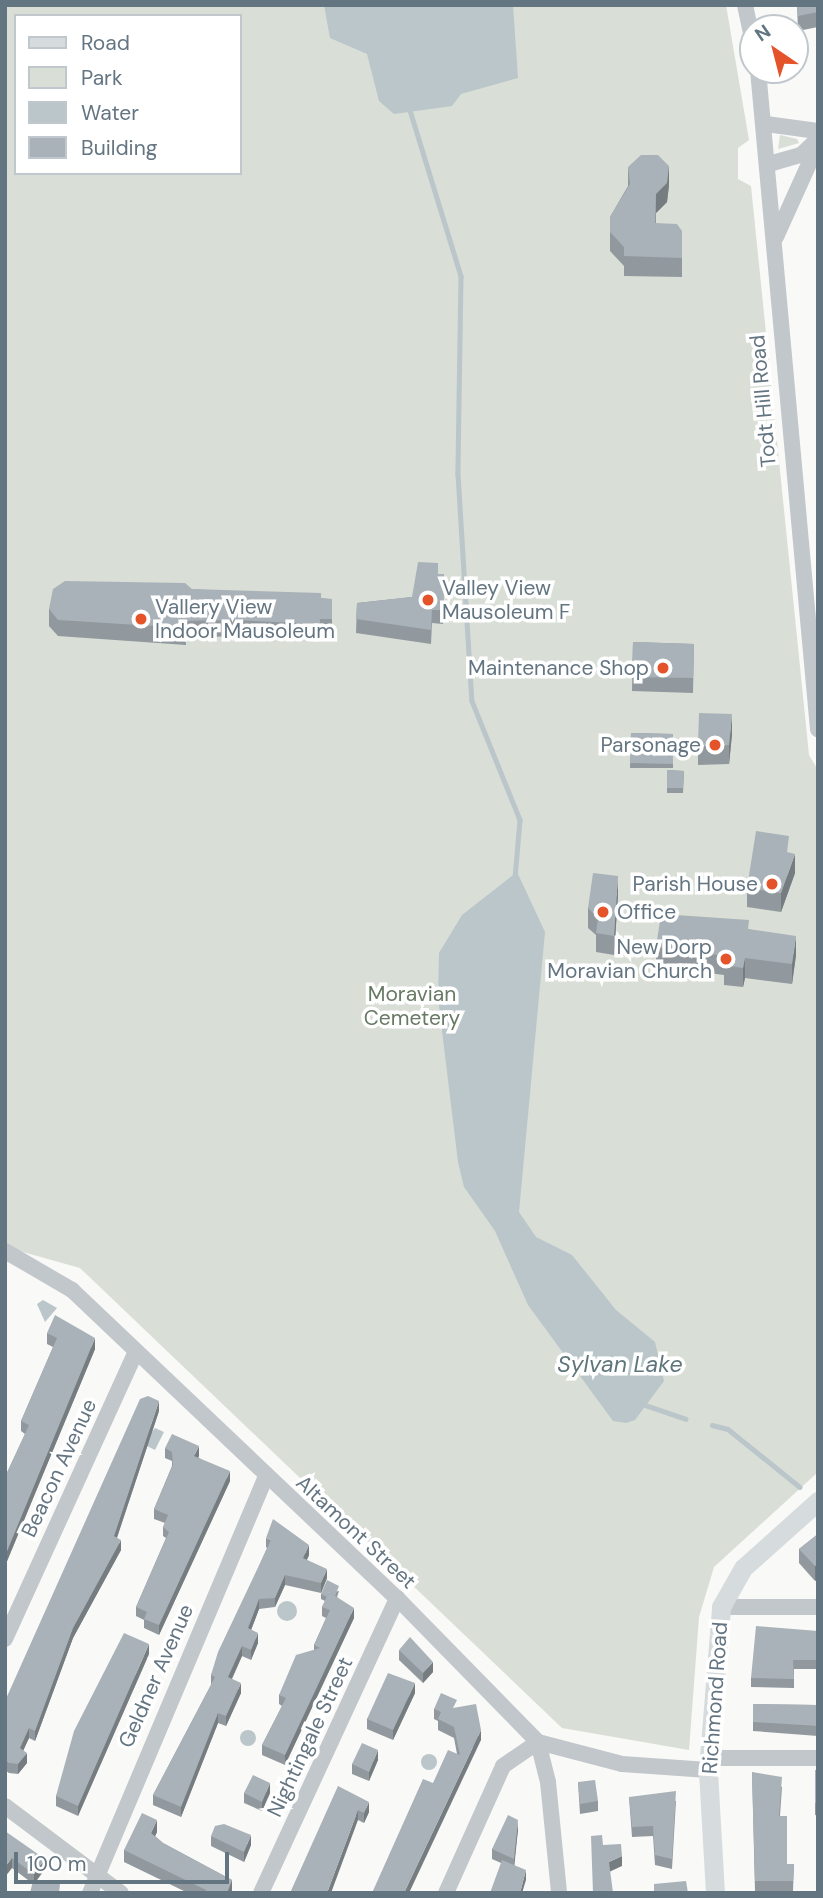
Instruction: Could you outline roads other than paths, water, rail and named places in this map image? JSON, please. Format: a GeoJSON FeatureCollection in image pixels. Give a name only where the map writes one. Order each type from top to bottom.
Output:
{"type":"FeatureCollection","features":[{"type":"Feature","properties":{"kind":"main road","name":"Richmond Road"},"geometry":{"type":"LineString","coordinates":[[715,1893],[709,1764],[721,1606],[743,1569],[818,1501]]}},
{"type":"Feature","properties":{"kind":"street","name":"Todt Hill Road"},"geometry":{"type":"LineString","coordinates":[[760,84],[766,124],[773,243],[818,729]]}},
{"type":"Feature","properties":{"kind":"street"},"geometry":{"type":"LineString","coordinates":[[766,124],[818,131]]}},
{"type":"Feature","properties":{"kind":"street"},"geometry":{"type":"LineString","coordinates":[[769,164],[801,155],[818,138]]}},
{"type":"Feature","properties":{"kind":"street"},"geometry":{"type":"LineString","coordinates":[[773,243],[818,144]]}},
{"type":"Feature","properties":{"kind":"street","name":"Altamont Street"},"geometry":{"type":"LineString","coordinates":[[5,1251],[53,1275],[397,1598],[538,1742]]}},
{"type":"Feature","properties":{"kind":"street","name":"Beacon Avenue"},"geometry":{"type":"LineString","coordinates":[[5,1639],[13,1601],[135,1354]]}},
{"type":"Feature","properties":{"kind":"street","name":"Geldner Avenue"},"geometry":{"type":"LineString","coordinates":[[90,1893],[93,1872],[266,1477]]}},
{"type":"Feature","properties":{"kind":"street","name":"Nightingale Street"},"geometry":{"type":"LineString","coordinates":[[261,1893],[397,1598]]}},
{"type":"Feature","properties":{"kind":"street"},"geometry":{"type":"LineString","coordinates":[[721,1606],[818,1607]]}},
{"type":"Feature","properties":{"kind":"street"},"geometry":{"type":"LineString","coordinates":[[538,1742],[548,1782],[559,1893]]}},
{"type":"Feature","properties":{"kind":"street"},"geometry":{"type":"LineString","coordinates":[[446,1893],[503,1766],[538,1742],[622,1764],[709,1764],[818,1758]]}},
{"type":"Feature","properties":{"kind":"street"},"geometry":{"type":"LineString","coordinates":[[5,1806],[121,1893]]}},
{"type":"Feature","properties":{"kind":"water"},"geometry":{"type":"Polygon","coordinates":[[[324,5],[513,5],[518,78],[461,94],[452,106],[394,114],[379,101],[367,54],[330,38],[324,5]]]}},
{"type":"Feature","properties":{"kind":"water","name":"Sylvan Lake"},"geometry":{"type":"Polygon","coordinates":[[[517,872],[545,932],[519,1212],[536,1237],[572,1255],[616,1310],[655,1342],[664,1381],[635,1420],[626,1423],[613,1421],[528,1305],[495,1231],[464,1187],[458,1162],[438,998],[439,953],[462,915],[517,872]]]}},
{"type":"Feature","properties":{"kind":"water"},"geometry":{"type":"Polygon","coordinates":[[[43,1300],[57,1308],[45,1322],[37,1304],[43,1300]]]}},
{"type":"Feature","properties":{"kind":"water"},"geometry":{"type":"Polygon","coordinates":[[[155,1428],[164,1432],[155,1450],[143,1444],[155,1428]]]}},
{"type":"Feature","properties":{"kind":"water"},"geometry":{"type":"Polygon","coordinates":[[[287,1601],[294,1604],[297,1611],[294,1618],[287,1621],[280,1618],[277,1611],[280,1604],[287,1601]]]}},
{"type":"Feature","properties":{"kind":"water"},"geometry":{"type":"Polygon","coordinates":[[[245,1730],[251,1730],[256,1738],[254,1744],[245,1746],[240,1741],[240,1735],[245,1730]]]}},
{"type":"Feature","properties":{"kind":"water"},"geometry":{"type":"Polygon","coordinates":[[[429,1754],[437,1762],[429,1770],[421,1762],[429,1754]]]}},
{"type":"Feature","properties":{"kind":"waterway"},"geometry":{"type":"LineString","coordinates":[[409,107],[461,276],[458,474],[472,701],[520,820],[515,878]]}},
{"type":"Feature","properties":{"kind":"waterway"},"geometry":{"type":"LineString","coordinates":[[642,1404],[686,1419]]}},
{"type":"Feature","properties":{"kind":"waterway"},"geometry":{"type":"LineString","coordinates":[[712,1425],[728,1429],[800,1487]]}},
{"type":"Feature","properties":{"kind":"place","name":"Valley View Mausoleum F"},"geometry":{"type":"Point","coordinates":[428,600]}},
{"type":"Feature","properties":{"kind":"place","name":"Vallery View Indoor Mausoleum"},"geometry":{"type":"Point","coordinates":[141,619]}},
{"type":"Feature","properties":{"kind":"place","name":"Maintenance Shop"},"geometry":{"type":"Point","coordinates":[663,668]}},
{"type":"Feature","properties":{"kind":"place","name":"Parsonage"},"geometry":{"type":"Point","coordinates":[715,745]}},
{"type":"Feature","properties":{"kind":"place","name":"Parish House"},"geometry":{"type":"Point","coordinates":[772,884]}},
{"type":"Feature","properties":{"kind":"place","name":"Office"},"geometry":{"type":"Point","coordinates":[603,912]}},
{"type":"Feature","properties":{"kind":"place","name":"New Dorp Moravian Church"},"geometry":{"type":"Point","coordinates":[726,959]}},
{"type":"Feature","properties":{"kind":"park label","name":"Moravian Cemetery"},"geometry":{"type":"Point","coordinates":[412,1006]}}]}
